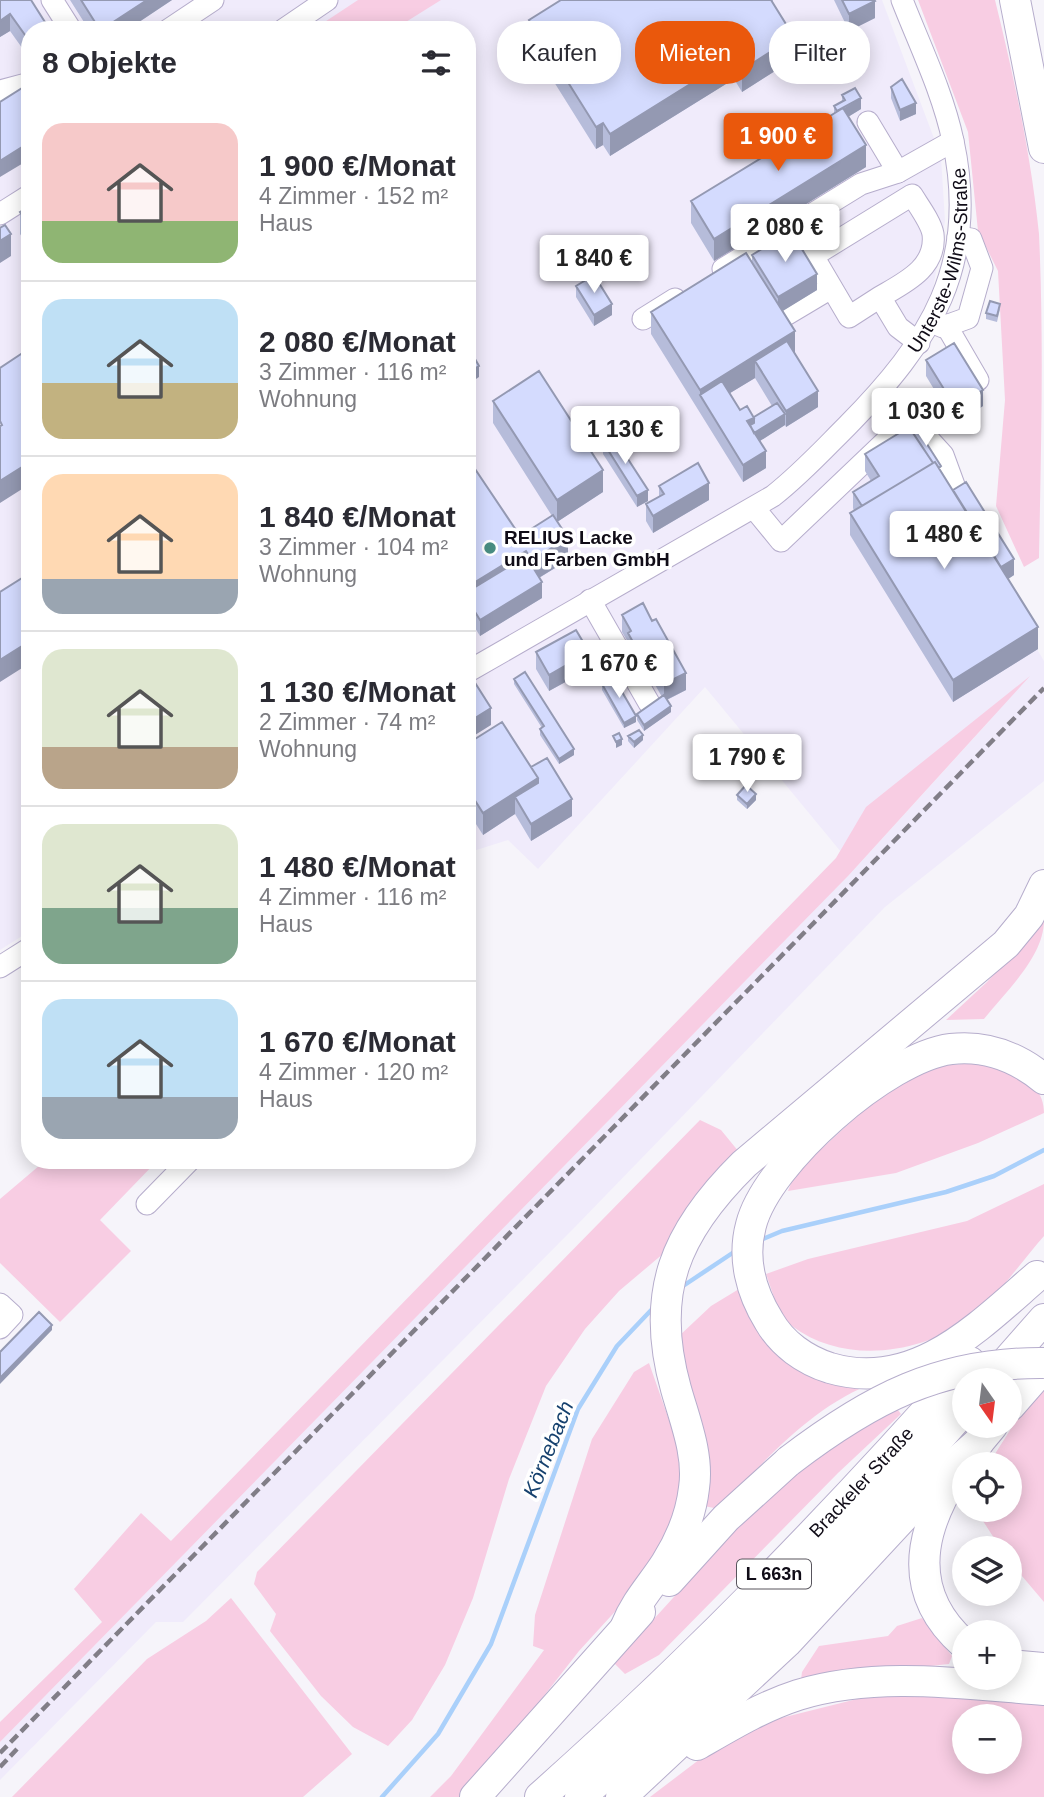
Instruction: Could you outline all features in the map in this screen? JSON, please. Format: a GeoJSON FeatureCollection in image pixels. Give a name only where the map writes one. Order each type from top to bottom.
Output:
{"type":"FeatureCollection","features":[{"type":"Feature","properties":{"kind":"highway"},"geometry":{"type":"LineString","coordinates":[[1015,0],[1044,148]]}},
{"type":"Feature","properties":{"kind":"highway"},"geometry":{"type":"LineString","coordinates":[[1041,1272],[948,1349],[900,1370],[850,1374],[803,1356],[775,1332],[750,1280],[748,1259],[751,1226],[762,1194],[785,1145],[1006,944],[1029,916],[1044,885]]}},
{"type":"Feature","properties":{"kind":"highway"},"geometry":{"type":"LineString","coordinates":[[626,1626],[635,1604],[666,1563],[691,1507],[695,1465],[664,1324],[670,1275],[678,1249],[688,1230],[722,1185],[881,1079],[929,1054],[951,1049],[995,1052],[1016,1060],[1044,1079]]}},
{"type":"Feature","properties":{"kind":"highway","name":"Brackeler Straße"},"geometry":{"type":"LineString","coordinates":[[540,1797],[726,1624],[848,1497],[993,1336],[1041,1272]]}},
{"type":"Feature","properties":{"kind":"highway"},"geometry":{"type":"LineString","coordinates":[[1001,1368],[1044,1319]]}},
{"type":"Feature","properties":{"kind":"highway"},"geometry":{"type":"LineString","coordinates":[[1022,1392],[1044,1365]]}},
{"type":"Feature","properties":{"kind":"highway"},"geometry":{"type":"LineString","coordinates":[[475,1797],[626,1626],[726,1518],[789,1461],[847,1418],[912,1385],[982,1366],[1044,1365]]}},
{"type":"Feature","properties":{"kind":"highway","name":"Brackeler Straße"},"geometry":{"type":"LineString","coordinates":[[580,1797],[744,1645],[868,1517],[952,1423]]}},
{"type":"Feature","properties":{"kind":"highway"},"geometry":{"type":"LineString","coordinates":[[631,1787],[786,1642],[945,1472],[982,1438]]}},
{"type":"Feature","properties":{"kind":"highway"},"geometry":{"type":"LineString","coordinates":[[952,1629],[938,1612],[927,1584],[925,1554],[929,1529],[940,1498],[951,1477],[983,1438]]}},
{"type":"Feature","properties":{"kind":"highway"},"geometry":{"type":"LineString","coordinates":[[1022,1666],[1044,1668]]}},
{"type":"Feature","properties":{"kind":"highway"},"geometry":{"type":"LineString","coordinates":[[631,1787],[767,1707],[840,1686],[929,1682],[1044,1690]]}},
{"type":"Feature","properties":{"kind":"street"},"geometry":{"type":"LineString","coordinates":[[52,0],[65,21]]}},
{"type":"Feature","properties":{"kind":"street"},"geometry":{"type":"LineString","coordinates":[[182,21],[213,0]]}},
{"type":"Feature","properties":{"kind":"street"},"geometry":{"type":"LineString","coordinates":[[296,21],[327,0]]}},
{"type":"Feature","properties":{"kind":"street","name":"Unterste-Wilms-Straße"},"geometry":{"type":"LineString","coordinates":[[476,665],[590,600],[650,557],[794,479],[883,389],[919,343],[939,324],[958,237],[959,189],[953,141],[902,0]]}},
{"type":"Feature","properties":{"kind":"street"},"geometry":{"type":"LineString","coordinates":[[0,91],[21,85]]}},
{"type":"Feature","properties":{"kind":"street"},"geometry":{"type":"LineString","coordinates":[[868,122],[898,172]]}},
{"type":"Feature","properties":{"kind":"street"},"geometry":{"type":"LineString","coordinates":[[643,318],[861,184],[898,172],[953,141]]}},
{"type":"Feature","properties":{"kind":"street"},"geometry":{"type":"LineString","coordinates":[[912,195],[933,233],[929,257],[920,273],[880,298],[849,317],[813,256],[912,195]]}},
{"type":"Feature","properties":{"kind":"street"},"geometry":{"type":"LineString","coordinates":[[0,214],[21,201]]}},
{"type":"Feature","properties":{"kind":"street"},"geometry":{"type":"LineString","coordinates":[[958,237],[971,239],[982,268],[968,318],[939,324],[978,380]]}},
{"type":"Feature","properties":{"kind":"street"},"geometry":{"type":"LineString","coordinates":[[779,319],[831,288]]}},
{"type":"Feature","properties":{"kind":"street"},"geometry":{"type":"LineString","coordinates":[[880,298],[898,327],[919,343]]}},
{"type":"Feature","properties":{"kind":"street"},"geometry":{"type":"LineString","coordinates":[[883,389],[943,455],[958,496]]}},
{"type":"Feature","properties":{"kind":"street"},"geometry":{"type":"LineString","coordinates":[[739,509],[781,541],[910,418]]}},
{"type":"Feature","properties":{"kind":"street"},"geometry":{"type":"LineString","coordinates":[[590,600],[649,703]]}},
{"type":"Feature","properties":{"kind":"street"},"geometry":{"type":"LineString","coordinates":[[0,967],[21,954]]}},
{"type":"Feature","properties":{"kind":"street"},"geometry":{"type":"LineString","coordinates":[[147,1204],[181,1169]]}},
{"type":"Feature","properties":{"kind":"street"},"geometry":{"type":"LineString","coordinates":[[0,1304],[12,1315],[0,1328]]}},
{"type":"Feature","properties":{"kind":"shaded area"},"geometry":{"type":"Polygon","coordinates":[[[0,0],[882,0],[941,157],[945,221],[933,289],[912,332],[885,369],[1014,575],[999,585],[1044,661],[1044,781],[885,907],[575,1227],[183,1622],[156,1622],[0,1780],[0,1742],[849,875],[993,717],[846,858],[705,687],[538,869],[508,840],[476,850],[476,21],[21,21],[21,937],[0,950],[0,0]]]}},
{"type":"Feature","properties":{"kind":"shaded area"},"geometry":{"type":"Polygon","coordinates":[[[358,0],[441,0],[407,21],[326,21],[358,0]]]}},
{"type":"Feature","properties":{"kind":"shaded area"},"geometry":{"type":"Polygon","coordinates":[[[918,0],[995,0],[1021,116],[1039,234],[1042,356],[1039,558],[1024,567],[996,506],[1005,400],[998,271],[978,231],[968,132],[918,0]]]}},
{"type":"Feature","properties":{"kind":"shaded area"},"geometry":{"type":"Polygon","coordinates":[[[1030,676],[849,875],[0,1742],[0,1722],[102,1622],[74,1589],[141,1513],[171,1541],[836,858],[866,807],[1030,676]]]}},
{"type":"Feature","properties":{"kind":"shaded area"},"geometry":{"type":"Polygon","coordinates":[[[1044,920],[1038,947],[1031,960],[984,1019],[946,1020],[987,982],[1044,920]]]}},
{"type":"Feature","properties":{"kind":"shaded area"},"geometry":{"type":"Polygon","coordinates":[[[975,1063],[1010,1072],[1030,1083],[1042,1101],[1044,1113],[978,1143],[896,1173],[788,1191],[795,1173],[888,1088],[938,1066],[975,1063]]]}},
{"type":"Feature","properties":{"kind":"shaded area"},"geometry":{"type":"Polygon","coordinates":[[[700,1120],[721,1130],[739,1152],[664,1253],[619,1291],[585,1329],[546,1386],[509,1479],[473,1598],[445,1665],[412,1720],[388,1746],[353,1727],[321,1696],[270,1631],[276,1614],[254,1584],[257,1572],[700,1120]]]}},
{"type":"Feature","properties":{"kind":"shaded area"},"geometry":{"type":"Polygon","coordinates":[[[35,1169],[149,1169],[100,1220],[131,1251],[60,1322],[0,1263],[0,1199],[35,1169]]]}},
{"type":"Feature","properties":{"kind":"shaded area"},"geometry":{"type":"Polygon","coordinates":[[[1044,1184],[1044,1236],[987,1304],[969,1320],[949,1332],[904,1347],[857,1350],[812,1338],[792,1326],[779,1309],[766,1274],[808,1259],[967,1221],[1044,1184]]]}},
{"type":"Feature","properties":{"kind":"shaded area"},"geometry":{"type":"Polygon","coordinates":[[[739,1289],[753,1313],[876,1382],[831,1405],[791,1436],[719,1509],[704,1506],[678,1337],[711,1306],[739,1289]]]}},
{"type":"Feature","properties":{"kind":"shaded area"},"geometry":{"type":"Polygon","coordinates":[[[649,1363],[676,1440],[681,1481],[678,1517],[642,1582],[579,1651],[465,1797],[430,1797],[451,1776],[544,1650],[533,1646],[535,1615],[592,1439],[634,1372],[649,1363]]]}},
{"type":"Feature","properties":{"kind":"shaded area"},"geometry":{"type":"Polygon","coordinates":[[[1044,1385],[1044,1602],[1022,1576],[1022,1536],[993,1536],[984,1522],[1022,1522],[1022,1452],[996,1452],[1005,1438],[1022,1438],[1022,1412],[1044,1385]]]}},
{"type":"Feature","properties":{"kind":"shaded area"},"geometry":{"type":"Polygon","coordinates":[[[894,1405],[901,1414],[838,1473],[659,1655],[625,1674],[614,1663],[760,1502],[818,1456],[894,1405]]]}},
{"type":"Feature","properties":{"kind":"shaded area"},"geometry":{"type":"Polygon","coordinates":[[[231,1598],[352,1754],[303,1797],[12,1797],[147,1659],[206,1621],[231,1598]]]}},
{"type":"Feature","properties":{"kind":"shaded area"},"geometry":{"type":"Polygon","coordinates":[[[922,1618],[952,1656],[949,1664],[801,1680],[802,1672],[819,1646],[888,1636],[897,1626],[922,1618]]]}},
{"type":"Feature","properties":{"kind":"shaded area"},"geometry":{"type":"Polygon","coordinates":[[[972,1694],[1044,1700],[1044,1797],[650,1797],[704,1756],[773,1720],[869,1696],[972,1694]]]}},
{"type":"Feature","properties":{"kind":"building"},"geometry":{"type":"Polygon","coordinates":[[[0,0],[31,0],[44,21],[21,21],[21,29],[10,14],[0,21],[0,0]]]}},
{"type":"Feature","properties":{"kind":"building"},"geometry":{"type":"Polygon","coordinates":[[[81,0],[147,0],[115,21],[94,21],[81,0]]]}},
{"type":"Feature","properties":{"kind":"building"},"geometry":{"type":"Polygon","coordinates":[[[561,0],[771,0],[784,21],[769,21],[769,53],[755,62],[755,21],[635,21],[635,84],[691,84],[610,134],[603,123],[596,127],[569,84],[621,84],[621,21],[529,20],[561,0]]]}},
{"type":"Feature","properties":{"kind":"building"},"geometry":{"type":"Polygon","coordinates":[[[842,0],[874,0],[875,1],[849,14],[842,0]]]}},
{"type":"Feature","properties":{"kind":"building"},"geometry":{"type":"Polygon","coordinates":[[[902,79],[916,103],[900,110],[891,87],[902,79]]]}},
{"type":"Feature","properties":{"kind":"building"},"geometry":{"type":"Polygon","coordinates":[[[855,88],[861,98],[837,111],[834,106],[845,100],[842,95],[855,88]]]}},
{"type":"Feature","properties":{"kind":"building"},"geometry":{"type":"Polygon","coordinates":[[[21,89],[21,148],[0,161],[0,102],[21,89]]]}},
{"type":"Feature","properties":{"kind":"building"},"geometry":{"type":"Polygon","coordinates":[[[843,108],[866,145],[714,239],[691,201],[843,108]]]}},
{"type":"Feature","properties":{"kind":"building"},"geometry":{"type":"Polygon","coordinates":[[[5,225],[11,234],[0,241],[0,228],[5,225]]]}},
{"type":"Feature","properties":{"kind":"building"},"geometry":{"type":"Polygon","coordinates":[[[791,231],[817,274],[778,297],[752,255],[791,231]]]}},
{"type":"Feature","properties":{"kind":"building"},"geometry":{"type":"Polygon","coordinates":[[[746,253],[795,331],[700,390],[651,312],[746,253]]]}},
{"type":"Feature","properties":{"kind":"building"},"geometry":{"type":"Polygon","coordinates":[[[594,275],[612,304],[594,315],[576,286],[594,275]]]}},
{"type":"Feature","properties":{"kind":"building"},"geometry":{"type":"Polygon","coordinates":[[[990,301],[1000,304],[997,316],[986,313],[990,301]]]}},
{"type":"Feature","properties":{"kind":"building"},"geometry":{"type":"Polygon","coordinates":[[[787,341],[818,391],[786,411],[755,361],[787,341]]]}},
{"type":"Feature","properties":{"kind":"building"},"geometry":{"type":"Polygon","coordinates":[[[954,343],[983,390],[955,407],[926,360],[954,343]]]}},
{"type":"Feature","properties":{"kind":"building"},"geometry":{"type":"Polygon","coordinates":[[[21,354],[21,468],[0,481],[2,425],[0,368],[21,354]]]}},
{"type":"Feature","properties":{"kind":"building"},"geometry":{"type":"Polygon","coordinates":[[[539,371],[603,470],[557,500],[493,401],[539,371]]]}},
{"type":"Feature","properties":{"kind":"building"},"geometry":{"type":"Polygon","coordinates":[[[722,381],[740,410],[747,406],[754,418],[747,421],[766,451],[743,465],[700,395],[722,381]]]}},
{"type":"Feature","properties":{"kind":"building"},"geometry":{"type":"Polygon","coordinates":[[[777,403],[785,414],[754,433],[750,425],[754,423],[754,417],[777,403]]]}},
{"type":"Feature","properties":{"kind":"building"},"geometry":{"type":"Polygon","coordinates":[[[909,427],[933,463],[862,506],[853,492],[879,476],[865,454],[909,427]]]}},
{"type":"Feature","properties":{"kind":"building"},"geometry":{"type":"Polygon","coordinates":[[[918,430],[941,466],[939,468],[913,433],[918,430]]]}},
{"type":"Feature","properties":{"kind":"building"},"geometry":{"type":"Polygon","coordinates":[[[613,436],[648,490],[637,496],[603,442],[613,436]]]}},
{"type":"Feature","properties":{"kind":"building"},"geometry":{"type":"Polygon","coordinates":[[[935,462],[1038,627],[953,680],[850,513],[935,462]]]}},
{"type":"Feature","properties":{"kind":"building"},"geometry":{"type":"Polygon","coordinates":[[[698,463],[709,483],[653,516],[646,504],[664,494],[659,486],[698,463]]]}},
{"type":"Feature","properties":{"kind":"building"},"geometry":{"type":"Polygon","coordinates":[[[476,470],[520,536],[553,515],[568,538],[532,560],[526,551],[476,582],[476,470]]]}},
{"type":"Feature","properties":{"kind":"building"},"geometry":{"type":"Polygon","coordinates":[[[966,482],[1014,559],[1001,567],[953,490],[966,482]]]}},
{"type":"Feature","properties":{"kind":"building"},"geometry":{"type":"Polygon","coordinates":[[[526,556],[542,582],[480,620],[476,614],[476,587],[526,556]]]}},
{"type":"Feature","properties":{"kind":"building"},"geometry":{"type":"Polygon","coordinates":[[[21,579],[21,647],[0,660],[0,592],[21,579]]]}},
{"type":"Feature","properties":{"kind":"building"},"geometry":{"type":"Polygon","coordinates":[[[643,603],[652,621],[656,619],[686,673],[664,684],[645,650],[639,653],[622,615],[643,603]]]}},
{"type":"Feature","properties":{"kind":"building"},"geometry":{"type":"Polygon","coordinates":[[[576,630],[589,652],[549,675],[536,652],[576,630]]]}},
{"type":"Feature","properties":{"kind":"building"},"geometry":{"type":"Polygon","coordinates":[[[525,672],[574,749],[559,759],[540,729],[544,726],[514,679],[525,672]]]}},
{"type":"Feature","properties":{"kind":"building"},"geometry":{"type":"Polygon","coordinates":[[[614,678],[636,716],[624,723],[602,684],[614,678]]]}},
{"type":"Feature","properties":{"kind":"building"},"geometry":{"type":"Polygon","coordinates":[[[476,684],[491,708],[476,717],[476,684]]]}},
{"type":"Feature","properties":{"kind":"building"},"geometry":{"type":"Polygon","coordinates":[[[664,695],[671,706],[644,725],[637,714],[664,695]]]}},
{"type":"Feature","properties":{"kind":"building"},"geometry":{"type":"Polygon","coordinates":[[[502,722],[538,778],[483,813],[476,802],[476,738],[502,722]]]}},
{"type":"Feature","properties":{"kind":"building"},"geometry":{"type":"Polygon","coordinates":[[[639,730],[643,735],[634,742],[628,736],[639,730]]]}},
{"type":"Feature","properties":{"kind":"building"},"geometry":{"type":"Polygon","coordinates":[[[619,733],[622,739],[616,742],[613,736],[619,733]]]}},
{"type":"Feature","properties":{"kind":"building"},"geometry":{"type":"Polygon","coordinates":[[[547,758],[572,799],[531,824],[515,797],[538,783],[531,767],[547,758]]]}},
{"type":"Feature","properties":{"kind":"building"},"geometry":{"type":"Polygon","coordinates":[[[746,785],[756,794],[747,804],[737,795],[746,785]]]}},
{"type":"Feature","properties":{"kind":"building"},"geometry":{"type":"Polygon","coordinates":[[[39,1312],[52,1325],[0,1378],[0,1352],[39,1312]]]}},
{"type":"Feature","properties":{"kind":"waterway","name":"Körnebach"},"geometry":{"type":"LineString","coordinates":[[758,1241],[782,1231],[946,1192],[994,1176],[1044,1150]]}},
{"type":"Feature","properties":{"kind":"waterway","name":"Körnebach"},"geometry":{"type":"LineString","coordinates":[[680,1288],[737,1250]]}},
{"type":"Feature","properties":{"kind":"waterway","name":"Körnebach"},"geometry":{"type":"LineString","coordinates":[[382,1797],[438,1734],[491,1644],[578,1409],[617,1346],[656,1305]]}},
{"type":"Feature","properties":{"kind":"railway"},"geometry":{"type":"LineString","coordinates":[[0,1753],[1044,688]]}},
{"type":"Feature","properties":{"kind":"railway"},"geometry":{"type":"LineString","coordinates":[[0,1767],[17,1749]]}},
{"type":"Feature","properties":{"kind":"place","name":"RELIUS Lacke und Farben GmbH"},"geometry":{"type":"Point","coordinates":[490,548]}}]}
